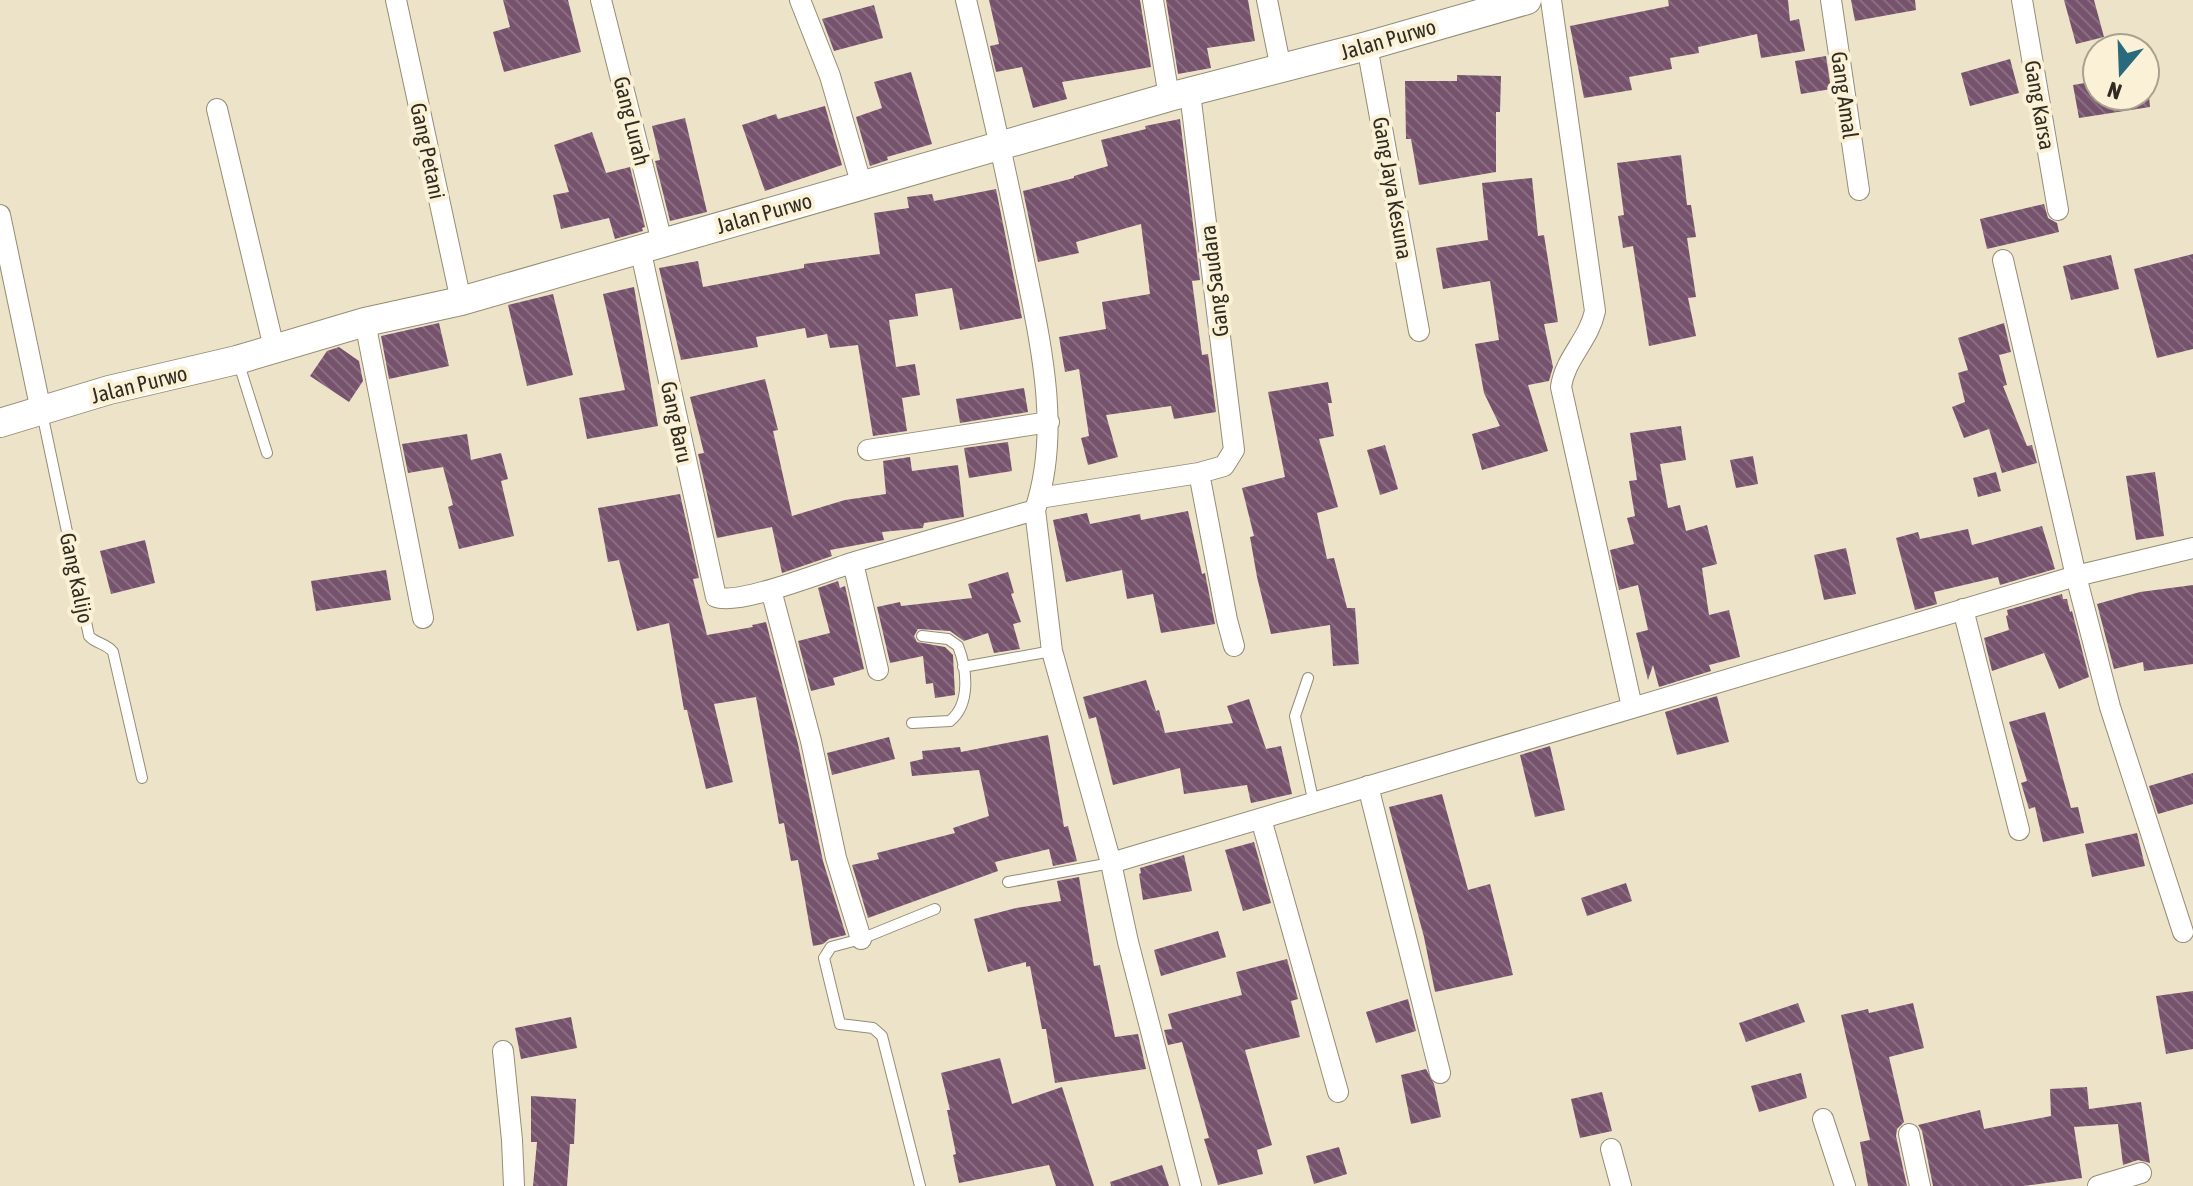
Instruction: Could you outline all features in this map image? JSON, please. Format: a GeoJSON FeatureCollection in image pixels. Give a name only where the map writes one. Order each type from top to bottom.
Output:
{"type":"FeatureCollection","features":[{"type":"Feature","properties":{"kind":"street","name":"Gang Petani"},"geometry":{"type":"LineString","coordinates":[[396,0],[461,301]]}},
{"type":"Feature","properties":{"kind":"street","name":"Gang Lurah"},"geometry":{"type":"LineString","coordinates":[[601,0],[651,245]]}},
{"type":"Feature","properties":{"kind":"street"},"geometry":{"type":"LineString","coordinates":[[800,0],[830,76],[862,186]]}},
{"type":"Feature","properties":{"kind":"street"},"geometry":{"type":"LineString","coordinates":[[966,0],[1001,145],[1041,348],[1049,422],[1037,504],[1052,651],[1111,863],[1128,942],[1191,1186]]}},
{"type":"Feature","properties":{"kind":"street","name":"Gang Saudara"},"geometry":{"type":"LineString","coordinates":[[1153,0],[1180,95],[1234,450],[1224,466],[1199,473]]}},
{"type":"Feature","properties":{"kind":"street"},"geometry":{"type":"LineString","coordinates":[[1267,0],[1281,69]]}},
{"type":"Feature","properties":{"kind":"street","name":"Jalan Purwo"},"geometry":{"type":"LineString","coordinates":[[0,423],[109,390],[237,360],[365,322],[461,301],[1001,145],[1367,46],[1492,5],[1527,0]]}},
{"type":"Feature","properties":{"kind":"street"},"geometry":{"type":"LineString","coordinates":[[1551,0],[1595,311],[1589,332],[1564,370],[1561,387],[1632,707]]}},
{"type":"Feature","properties":{"kind":"street","name":"Gang Amal"},"geometry":{"type":"LineString","coordinates":[[1831,0],[1859,190]]}},
{"type":"Feature","properties":{"kind":"street","name":"Gang Karsa"},"geometry":{"type":"LineString","coordinates":[[2022,0],[2058,210]]}},
{"type":"Feature","properties":{"kind":"street","name":"Gang Jaya Kesuna"},"geometry":{"type":"LineString","coordinates":[[1367,46],[1419,331]]}},
{"type":"Feature","properties":{"kind":"street"},"geometry":{"type":"LineString","coordinates":[[217,109],[274,348]]}},
{"type":"Feature","properties":{"kind":"street"},"geometry":{"type":"LineString","coordinates":[[0,215],[41,411]]}},
{"type":"Feature","properties":{"kind":"street","name":"Gang Baru"},"geometry":{"type":"LineString","coordinates":[[651,245],[714,595],[722,600],[771,590]]}},
{"type":"Feature","properties":{"kind":"street"},"geometry":{"type":"LineString","coordinates":[[2003,260],[2076,576],[2110,707],[2183,932]]}},
{"type":"Feature","properties":{"kind":"street"},"geometry":{"type":"LineString","coordinates":[[365,322],[423,618]]}},
{"type":"Feature","properties":{"kind":"street"},"geometry":{"type":"LineString","coordinates":[[868,450],[1049,422]]}},
{"type":"Feature","properties":{"kind":"street"},"geometry":{"type":"LineString","coordinates":[[861,939],[836,858],[811,741],[771,590],[1037,504],[1199,473],[1234,646]]}},
{"type":"Feature","properties":{"kind":"street"},"geometry":{"type":"LineString","coordinates":[[1111,863],[2076,576],[2193,548]]}},
{"type":"Feature","properties":{"kind":"street"},"geometry":{"type":"LineString","coordinates":[[853,563],[878,670]]}},
{"type":"Feature","properties":{"kind":"street"},"geometry":{"type":"LineString","coordinates":[[1963,609],[2019,830]]}},
{"type":"Feature","properties":{"kind":"street"},"geometry":{"type":"LineString","coordinates":[[1368,786],[1440,1073]]}},
{"type":"Feature","properties":{"kind":"street"},"geometry":{"type":"LineString","coordinates":[[1261,819],[1338,1092]]}},
{"type":"Feature","properties":{"kind":"street"},"geometry":{"type":"LineString","coordinates":[[503,1051],[514,1186]]}},
{"type":"Feature","properties":{"kind":"street"},"geometry":{"type":"LineString","coordinates":[[1823,1119],[1845,1186]]}},
{"type":"Feature","properties":{"kind":"street"},"geometry":{"type":"LineString","coordinates":[[1909,1134],[1920,1186]]}},
{"type":"Feature","properties":{"kind":"street"},"geometry":{"type":"LineString","coordinates":[[1611,1149],[1621,1186]]}},
{"type":"Feature","properties":{"kind":"street"},"geometry":{"type":"LineString","coordinates":[[2098,1186],[2141,1173]]}},
{"type":"Feature","properties":{"kind":"lane"},"geometry":{"type":"LineString","coordinates":[[237,360],[267,453]]}},
{"type":"Feature","properties":{"kind":"lane","name":"Gang Kalijo"},"geometry":{"type":"LineString","coordinates":[[41,411],[89,636],[109,646],[113,652],[142,778]]}},
{"type":"Feature","properties":{"kind":"lane"},"geometry":{"type":"LineString","coordinates":[[912,723],[950,721],[963,707],[965,694],[960,652],[954,642],[922,636]]}},
{"type":"Feature","properties":{"kind":"lane"},"geometry":{"type":"LineString","coordinates":[[963,667],[1052,651]]}},
{"type":"Feature","properties":{"kind":"lane"},"geometry":{"type":"LineString","coordinates":[[1308,678],[1295,716],[1314,804]]}},
{"type":"Feature","properties":{"kind":"lane"},"geometry":{"type":"LineString","coordinates":[[1008,882],[1111,863]]}},
{"type":"Feature","properties":{"kind":"lane"},"geometry":{"type":"LineString","coordinates":[[920,1186],[882,1036],[873,1028],[840,1024],[824,964],[828,949],[935,909]]}},
{"type":"Feature","properties":{"kind":"building"},"geometry":{"type":"Polygon","coordinates":[[[503,0],[568,0],[581,52],[504,72],[493,32],[510,27],[503,0]]]}},
{"type":"Feature","properties":{"kind":"building"},"geometry":{"type":"Polygon","coordinates":[[[989,0],[1140,0],[1151,67],[1062,82],[1067,99],[1033,108],[1022,67],[996,72],[990,46],[999,44],[989,0]]]}},
{"type":"Feature","properties":{"kind":"building"},"geometry":{"type":"Polygon","coordinates":[[[1166,0],[1248,0],[1255,41],[1207,48],[1211,68],[1178,74],[1166,0]]]}},
{"type":"Feature","properties":{"kind":"building"},"geometry":{"type":"Polygon","coordinates":[[[1668,0],[1788,0],[1790,21],[1799,19],[1805,51],[1761,58],[1757,34],[1698,47],[1699,53],[1670,58],[1672,69],[1629,77],[1632,90],[1584,98],[1570,26],[1669,6],[1668,0]]]}},
{"type":"Feature","properties":{"kind":"building"},"geometry":{"type":"Polygon","coordinates":[[[1851,0],[1915,0],[1916,10],[1855,21],[1851,0]]]}},
{"type":"Feature","properties":{"kind":"building"},"geometry":{"type":"Polygon","coordinates":[[[2064,0],[2094,0],[2103,32],[2081,32],[2081,43],[2076,44],[2064,0]]]}},
{"type":"Feature","properties":{"kind":"building"},"geometry":{"type":"Polygon","coordinates":[[[874,5],[883,38],[834,51],[822,19],[874,5]]]}},
{"type":"Feature","properties":{"kind":"building"},"geometry":{"type":"Polygon","coordinates":[[[1826,56],[1831,89],[1801,94],[1795,61],[1826,56]]]}},
{"type":"Feature","properties":{"kind":"building"},"geometry":{"type":"Polygon","coordinates":[[[2010,59],[2019,93],[1970,106],[1961,73],[2010,59]]]}},
{"type":"Feature","properties":{"kind":"building"},"geometry":{"type":"Polygon","coordinates":[[[911,72],[932,144],[887,157],[888,160],[870,166],[856,117],[882,108],[874,82],[911,72]]]}},
{"type":"Feature","properties":{"kind":"building"},"geometry":{"type":"Polygon","coordinates":[[[1457,75],[1501,76],[1500,112],[1496,112],[1496,172],[1419,185],[1411,139],[1406,139],[1405,81],[1457,81],[1457,75]]]}},
{"type":"Feature","properties":{"kind":"building"},"geometry":{"type":"Polygon","coordinates":[[[2081,84],[2081,112],[2118,112],[2079,118],[2073,85],[2081,84]]]}},
{"type":"Feature","properties":{"kind":"building"},"geometry":{"type":"Polygon","coordinates":[[[825,106],[842,165],[765,191],[742,125],[776,114],[778,119],[825,106]]]}},
{"type":"Feature","properties":{"kind":"building"},"geometry":{"type":"Polygon","coordinates":[[[685,118],[707,212],[670,221],[655,161],[660,160],[652,126],[685,118]]]}},
{"type":"Feature","properties":{"kind":"building"},"geometry":{"type":"Polygon","coordinates":[[[1180,119],[1200,280],[1192,281],[1202,355],[1208,354],[1216,412],[1174,419],[1171,406],[1106,415],[1118,457],[1088,465],[1081,438],[1089,436],[1079,369],[1065,372],[1059,337],[1106,329],[1102,302],[1150,294],[1141,224],[1076,242],[1079,253],[1038,262],[1023,191],[1108,166],[1101,140],[1180,119]]]}},
{"type":"Feature","properties":{"kind":"building"},"geometry":{"type":"Polygon","coordinates":[[[592,132],[606,173],[630,167],[645,227],[643,231],[615,239],[609,218],[561,229],[553,195],[569,192],[554,145],[592,132]]]}},
{"type":"Feature","properties":{"kind":"building"},"geometry":{"type":"Polygon","coordinates":[[[1681,155],[1687,205],[1691,205],[1696,237],[1687,238],[1696,297],[1688,298],[1696,336],[1649,346],[1633,246],[1623,248],[1618,216],[1624,215],[1617,163],[1681,155]]]}},
{"type":"Feature","properties":{"kind":"building"},"geometry":{"type":"Polygon","coordinates":[[[1532,178],[1538,236],[1544,235],[1558,322],[1544,324],[1553,367],[1549,381],[1528,385],[1548,451],[1482,470],[1472,434],[1500,426],[1484,393],[1475,344],[1499,340],[1490,281],[1443,289],[1436,248],[1488,240],[1482,183],[1532,178]]]}},
{"type":"Feature","properties":{"kind":"building"},"geometry":{"type":"Polygon","coordinates":[[[996,189],[1022,318],[960,330],[952,288],[915,294],[918,316],[889,320],[896,367],[915,364],[920,395],[902,398],[907,431],[873,436],[858,345],[830,348],[827,334],[807,338],[805,328],[756,337],[758,347],[681,360],[659,268],[698,261],[703,287],[804,268],[804,264],[880,254],[874,213],[909,208],[907,197],[932,194],[934,201],[996,189]]]}},
{"type":"Feature","properties":{"kind":"building"},"geometry":{"type":"Polygon","coordinates":[[[2044,204],[2048,218],[2057,223],[2059,232],[1987,249],[1980,219],[2044,204]]]}},
{"type":"Feature","properties":{"kind":"building"},"geometry":{"type":"Polygon","coordinates":[[[2193,254],[2193,349],[2157,358],[2134,269],[2193,254]]]}},
{"type":"Feature","properties":{"kind":"building"},"geometry":{"type":"Polygon","coordinates":[[[2111,255],[2119,289],[2071,300],[2063,266],[2111,255]]]}},
{"type":"Feature","properties":{"kind":"building"},"geometry":{"type":"Polygon","coordinates":[[[634,287],[658,426],[587,439],[579,398],[625,390],[603,294],[634,287]]]}},
{"type":"Feature","properties":{"kind":"building"},"geometry":{"type":"Polygon","coordinates":[[[553,294],[573,375],[527,386],[508,305],[553,294]]]}},
{"type":"Feature","properties":{"kind":"building"},"geometry":{"type":"Polygon","coordinates":[[[439,323],[449,366],[389,379],[381,336],[439,323]]]}},
{"type":"Feature","properties":{"kind":"building"},"geometry":{"type":"Polygon","coordinates":[[[2004,323],[2011,352],[1999,355],[2007,385],[2003,386],[2027,446],[2032,445],[2037,463],[2002,473],[1989,429],[1964,438],[1952,407],[1965,402],[1958,373],[1968,370],[1958,338],[2004,323]]]}},
{"type":"Feature","properties":{"kind":"building"},"geometry":{"type":"Polygon","coordinates":[[[339,347],[359,361],[363,381],[349,402],[310,376],[327,351],[339,347]]]}},
{"type":"Feature","properties":{"kind":"building"},"geometry":{"type":"Polygon","coordinates":[[[765,379],[778,430],[773,431],[792,516],[845,500],[886,494],[883,461],[910,457],[912,471],[958,465],[964,517],[924,523],[923,528],[882,532],[884,540],[830,550],[832,556],[782,573],[772,527],[717,538],[698,454],[704,453],[690,397],[765,379]]]}},
{"type":"Feature","properties":{"kind":"building"},"geometry":{"type":"Polygon","coordinates":[[[1328,382],[1334,436],[1319,439],[1338,507],[1317,513],[1327,559],[1334,558],[1347,608],[1355,608],[1359,664],[1333,666],[1330,625],[1271,634],[1257,577],[1250,537],[1254,536],[1242,488],[1285,477],[1268,392],[1328,382]]]}},
{"type":"Feature","properties":{"kind":"building"},"geometry":{"type":"Polygon","coordinates":[[[1024,388],[1028,412],[960,423],[956,399],[1024,388]]]}},
{"type":"Feature","properties":{"kind":"building"},"geometry":{"type":"Polygon","coordinates":[[[1681,426],[1686,460],[1660,464],[1668,508],[1680,505],[1686,531],[1707,525],[1717,564],[1702,568],[1709,615],[1729,610],[1740,657],[1709,665],[1711,671],[1659,687],[1653,665],[1648,680],[1636,633],[1648,630],[1638,585],[1619,590],[1610,550],[1634,544],[1627,518],[1635,516],[1629,481],[1637,480],[1630,433],[1681,426]]]}},
{"type":"Feature","properties":{"kind":"building"},"geometry":{"type":"Polygon","coordinates":[[[467,434],[471,460],[501,453],[508,479],[501,481],[514,536],[459,549],[448,507],[453,505],[443,467],[408,473],[402,444],[467,434]]]}},
{"type":"Feature","properties":{"kind":"building"},"geometry":{"type":"Polygon","coordinates":[[[1008,442],[1012,471],[969,478],[964,448],[1008,442]]]}},
{"type":"Feature","properties":{"kind":"building"},"geometry":{"type":"Polygon","coordinates":[[[1385,445],[1398,489],[1380,495],[1367,450],[1385,445]]]}},
{"type":"Feature","properties":{"kind":"building"},"geometry":{"type":"Polygon","coordinates":[[[1753,456],[1758,484],[1736,488],[1730,460],[1753,456]]]}},
{"type":"Feature","properties":{"kind":"building"},"geometry":{"type":"Polygon","coordinates":[[[1996,472],[2001,491],[1978,497],[1973,478],[1996,472]]]}},
{"type":"Feature","properties":{"kind":"building"},"geometry":{"type":"Polygon","coordinates":[[[2155,472],[2164,536],[2136,540],[2126,476],[2155,472]]]}},
{"type":"Feature","properties":{"kind":"building"},"geometry":{"type":"Polygon","coordinates":[[[680,494],[699,578],[693,579],[707,635],[766,622],[798,744],[823,861],[846,935],[829,939],[823,944],[813,946],[798,860],[791,861],[784,823],[779,824],[756,697],[714,704],[733,782],[706,789],[687,710],[684,710],[669,623],[637,631],[619,560],[608,562],[598,508],[680,494]]]}},
{"type":"Feature","properties":{"kind":"building"},"geometry":{"type":"Polygon","coordinates":[[[1188,511],[1215,624],[1161,633],[1153,594],[1127,599],[1122,570],[1066,582],[1053,520],[1087,513],[1090,524],[1140,514],[1141,520],[1188,511]]]}},
{"type":"Feature","properties":{"kind":"building"},"geometry":{"type":"Polygon","coordinates":[[[2042,526],[2055,569],[2000,585],[1998,577],[1934,592],[1937,604],[1915,610],[1896,538],[1918,532],[1920,539],[1968,529],[1972,545],[2042,526]]]}},
{"type":"Feature","properties":{"kind":"building"},"geometry":{"type":"Polygon","coordinates":[[[145,540],[155,583],[111,594],[100,551],[145,540]]]}},
{"type":"Feature","properties":{"kind":"building"},"geometry":{"type":"Polygon","coordinates":[[[1846,548],[1856,594],[1824,600],[1814,555],[1846,548]]]}},
{"type":"Feature","properties":{"kind":"building"},"geometry":{"type":"Polygon","coordinates":[[[386,570],[391,600],[316,611],[311,581],[386,570]]]}},
{"type":"Feature","properties":{"kind":"building"},"geometry":{"type":"Polygon","coordinates":[[[1008,572],[1014,593],[1011,594],[1021,622],[1013,624],[1020,649],[994,653],[988,633],[964,641],[950,631],[918,629],[914,636],[917,642],[945,647],[953,655],[955,695],[935,698],[933,683],[926,684],[923,656],[890,663],[877,607],[900,602],[901,606],[972,598],[968,584],[1008,572]]]}},
{"type":"Feature","properties":{"kind":"building"},"geometry":{"type":"Polygon","coordinates":[[[838,581],[840,588],[845,586],[864,669],[833,678],[835,685],[811,691],[798,641],[830,633],[818,588],[838,581]]]}},
{"type":"Feature","properties":{"kind":"building"},"geometry":{"type":"Polygon","coordinates":[[[2193,585],[2193,664],[2144,671],[2143,662],[2114,669],[2097,604],[2140,592],[2193,585]]]}},
{"type":"Feature","properties":{"kind":"building"},"geometry":{"type":"Polygon","coordinates":[[[2062,594],[2072,611],[2089,677],[2059,689],[2044,653],[1992,671],[1984,638],[2009,630],[2007,610],[2062,594]]]}},
{"type":"Feature","properties":{"kind":"building"},"geometry":{"type":"Polygon","coordinates":[[[1146,680],[1165,733],[1233,723],[1227,706],[1249,699],[1266,749],[1281,746],[1292,794],[1251,803],[1247,785],[1184,794],[1180,768],[1113,785],[1096,717],[1089,719],[1083,697],[1146,680]]]}},
{"type":"Feature","properties":{"kind":"building"},"geometry":{"type":"Polygon","coordinates":[[[1717,696],[1729,742],[1677,755],[1665,712],[1717,696]]]}},
{"type":"Feature","properties":{"kind":"building"},"geometry":{"type":"Polygon","coordinates":[[[2045,712],[2071,808],[2078,807],[2084,833],[2043,842],[2035,807],[2029,809],[2021,783],[2027,781],[2009,722],[2045,712]]]}},
{"type":"Feature","properties":{"kind":"building"},"geometry":{"type":"Polygon","coordinates":[[[1048,735],[1064,827],[1068,826],[1077,861],[1053,866],[1049,849],[995,862],[998,871],[868,918],[852,865],[879,859],[877,853],[955,833],[953,828],[989,816],[979,770],[912,776],[910,762],[923,759],[922,751],[960,747],[961,752],[1048,735]]]}},
{"type":"Feature","properties":{"kind":"building"},"geometry":{"type":"Polygon","coordinates":[[[889,737],[895,759],[832,775],[827,753],[889,737]]]}},
{"type":"Feature","properties":{"kind":"building"},"geometry":{"type":"Polygon","coordinates":[[[1550,746],[1565,810],[1535,817],[1520,755],[1550,746]]]}},
{"type":"Feature","properties":{"kind":"building"},"geometry":{"type":"Polygon","coordinates":[[[2193,773],[2193,804],[2158,814],[2149,786],[2193,773]]]}},
{"type":"Feature","properties":{"kind":"building"},"geometry":{"type":"Polygon","coordinates":[[[1442,794],[1468,890],[1490,884],[1513,975],[1435,992],[1424,937],[1389,807],[1442,794]]]}},
{"type":"Feature","properties":{"kind":"building"},"geometry":{"type":"Polygon","coordinates":[[[2137,833],[2145,866],[2092,877],[2085,844],[2137,833]]]}},
{"type":"Feature","properties":{"kind":"building"},"geometry":{"type":"Polygon","coordinates":[[[1254,842],[1271,903],[1243,911],[1225,850],[1254,842]]]}},
{"type":"Feature","properties":{"kind":"building"},"geometry":{"type":"Polygon","coordinates":[[[1184,855],[1192,891],[1143,900],[1140,868],[1184,855]]]}},
{"type":"Feature","properties":{"kind":"building"},"geometry":{"type":"Polygon","coordinates":[[[1079,877],[1094,966],[1100,965],[1115,1037],[1138,1034],[1146,1069],[1055,1083],[1046,1029],[1042,1029],[1030,966],[1026,967],[1026,962],[988,972],[974,919],[1061,901],[1057,881],[1079,877]]]}},
{"type":"Feature","properties":{"kind":"building"},"geometry":{"type":"Polygon","coordinates":[[[1626,883],[1632,901],[1587,916],[1581,898],[1626,883]]]}},
{"type":"Feature","properties":{"kind":"building"},"geometry":{"type":"Polygon","coordinates":[[[1218,931],[1226,957],[1161,976],[1154,950],[1218,931]]]}},
{"type":"Feature","properties":{"kind":"building"},"geometry":{"type":"Polygon","coordinates":[[[1287,959],[1298,999],[1291,1001],[1300,1037],[1245,1050],[1272,1145],[1257,1150],[1263,1174],[1218,1185],[1204,1139],[1209,1138],[1182,1042],[1168,1045],[1164,1030],[1172,1029],[1168,1014],[1242,995],[1236,972],[1287,959]]]}},
{"type":"Feature","properties":{"kind":"building"},"geometry":{"type":"Polygon","coordinates":[[[2193,991],[2193,1049],[2166,1054],[2156,996],[2193,991]]]}},
{"type":"Feature","properties":{"kind":"building"},"geometry":{"type":"Polygon","coordinates":[[[1408,999],[1416,1031],[1376,1043],[1366,1012],[1408,999]]]}},
{"type":"Feature","properties":{"kind":"building"},"geometry":{"type":"Polygon","coordinates":[[[1798,1003],[1805,1022],[1746,1042],[1739,1023],[1798,1003]]]}},
{"type":"Feature","properties":{"kind":"building"},"geometry":{"type":"Polygon","coordinates":[[[1913,1003],[1924,1048],[1889,1057],[1904,1122],[1897,1129],[1896,1136],[1907,1186],[1868,1186],[1860,1142],[1870,1140],[1841,1015],[1868,1009],[1869,1013],[1913,1003]]]}},
{"type":"Feature","properties":{"kind":"building"},"geometry":{"type":"Polygon","coordinates":[[[571,1017],[577,1048],[521,1059],[515,1028],[571,1017]]]}},
{"type":"Feature","properties":{"kind":"building"},"geometry":{"type":"Polygon","coordinates":[[[1000,1058],[1012,1104],[1062,1087],[1094,1186],[1056,1186],[1049,1165],[959,1183],[947,1110],[950,1110],[941,1073],[1000,1058]]]}},
{"type":"Feature","properties":{"kind":"building"},"geometry":{"type":"Polygon","coordinates":[[[1426,1069],[1434,1084],[1441,1117],[1411,1124],[1401,1075],[1426,1069]]]}},
{"type":"Feature","properties":{"kind":"building"},"geometry":{"type":"Polygon","coordinates":[[[1801,1073],[1807,1098],[1759,1112],[1751,1086],[1801,1073]]]}},
{"type":"Feature","properties":{"kind":"building"},"geometry":{"type":"Polygon","coordinates":[[[2087,1087],[2089,1109],[2141,1102],[2150,1163],[2138,1160],[2123,1165],[2118,1124],[2074,1127],[2082,1178],[2024,1186],[1933,1186],[1922,1131],[1918,1125],[1980,1110],[1984,1129],[2051,1116],[2050,1089],[2087,1087]]]}},
{"type":"Feature","properties":{"kind":"building"},"geometry":{"type":"Polygon","coordinates":[[[1602,1092],[1612,1131],[1580,1138],[1571,1099],[1602,1092]]]}},
{"type":"Feature","properties":{"kind":"building"},"geometry":{"type":"Polygon","coordinates":[[[531,1096],[576,1099],[574,1144],[570,1144],[567,1186],[533,1186],[537,1142],[531,1142],[531,1096]]]}},
{"type":"Feature","properties":{"kind":"building"},"geometry":{"type":"Polygon","coordinates":[[[1339,1147],[1347,1174],[1314,1184],[1306,1156],[1339,1147]]]}},
{"type":"Feature","properties":{"kind":"building"},"geometry":{"type":"Polygon","coordinates":[[[1162,1165],[1169,1186],[1111,1186],[1110,1182],[1162,1165]]]}}]}
